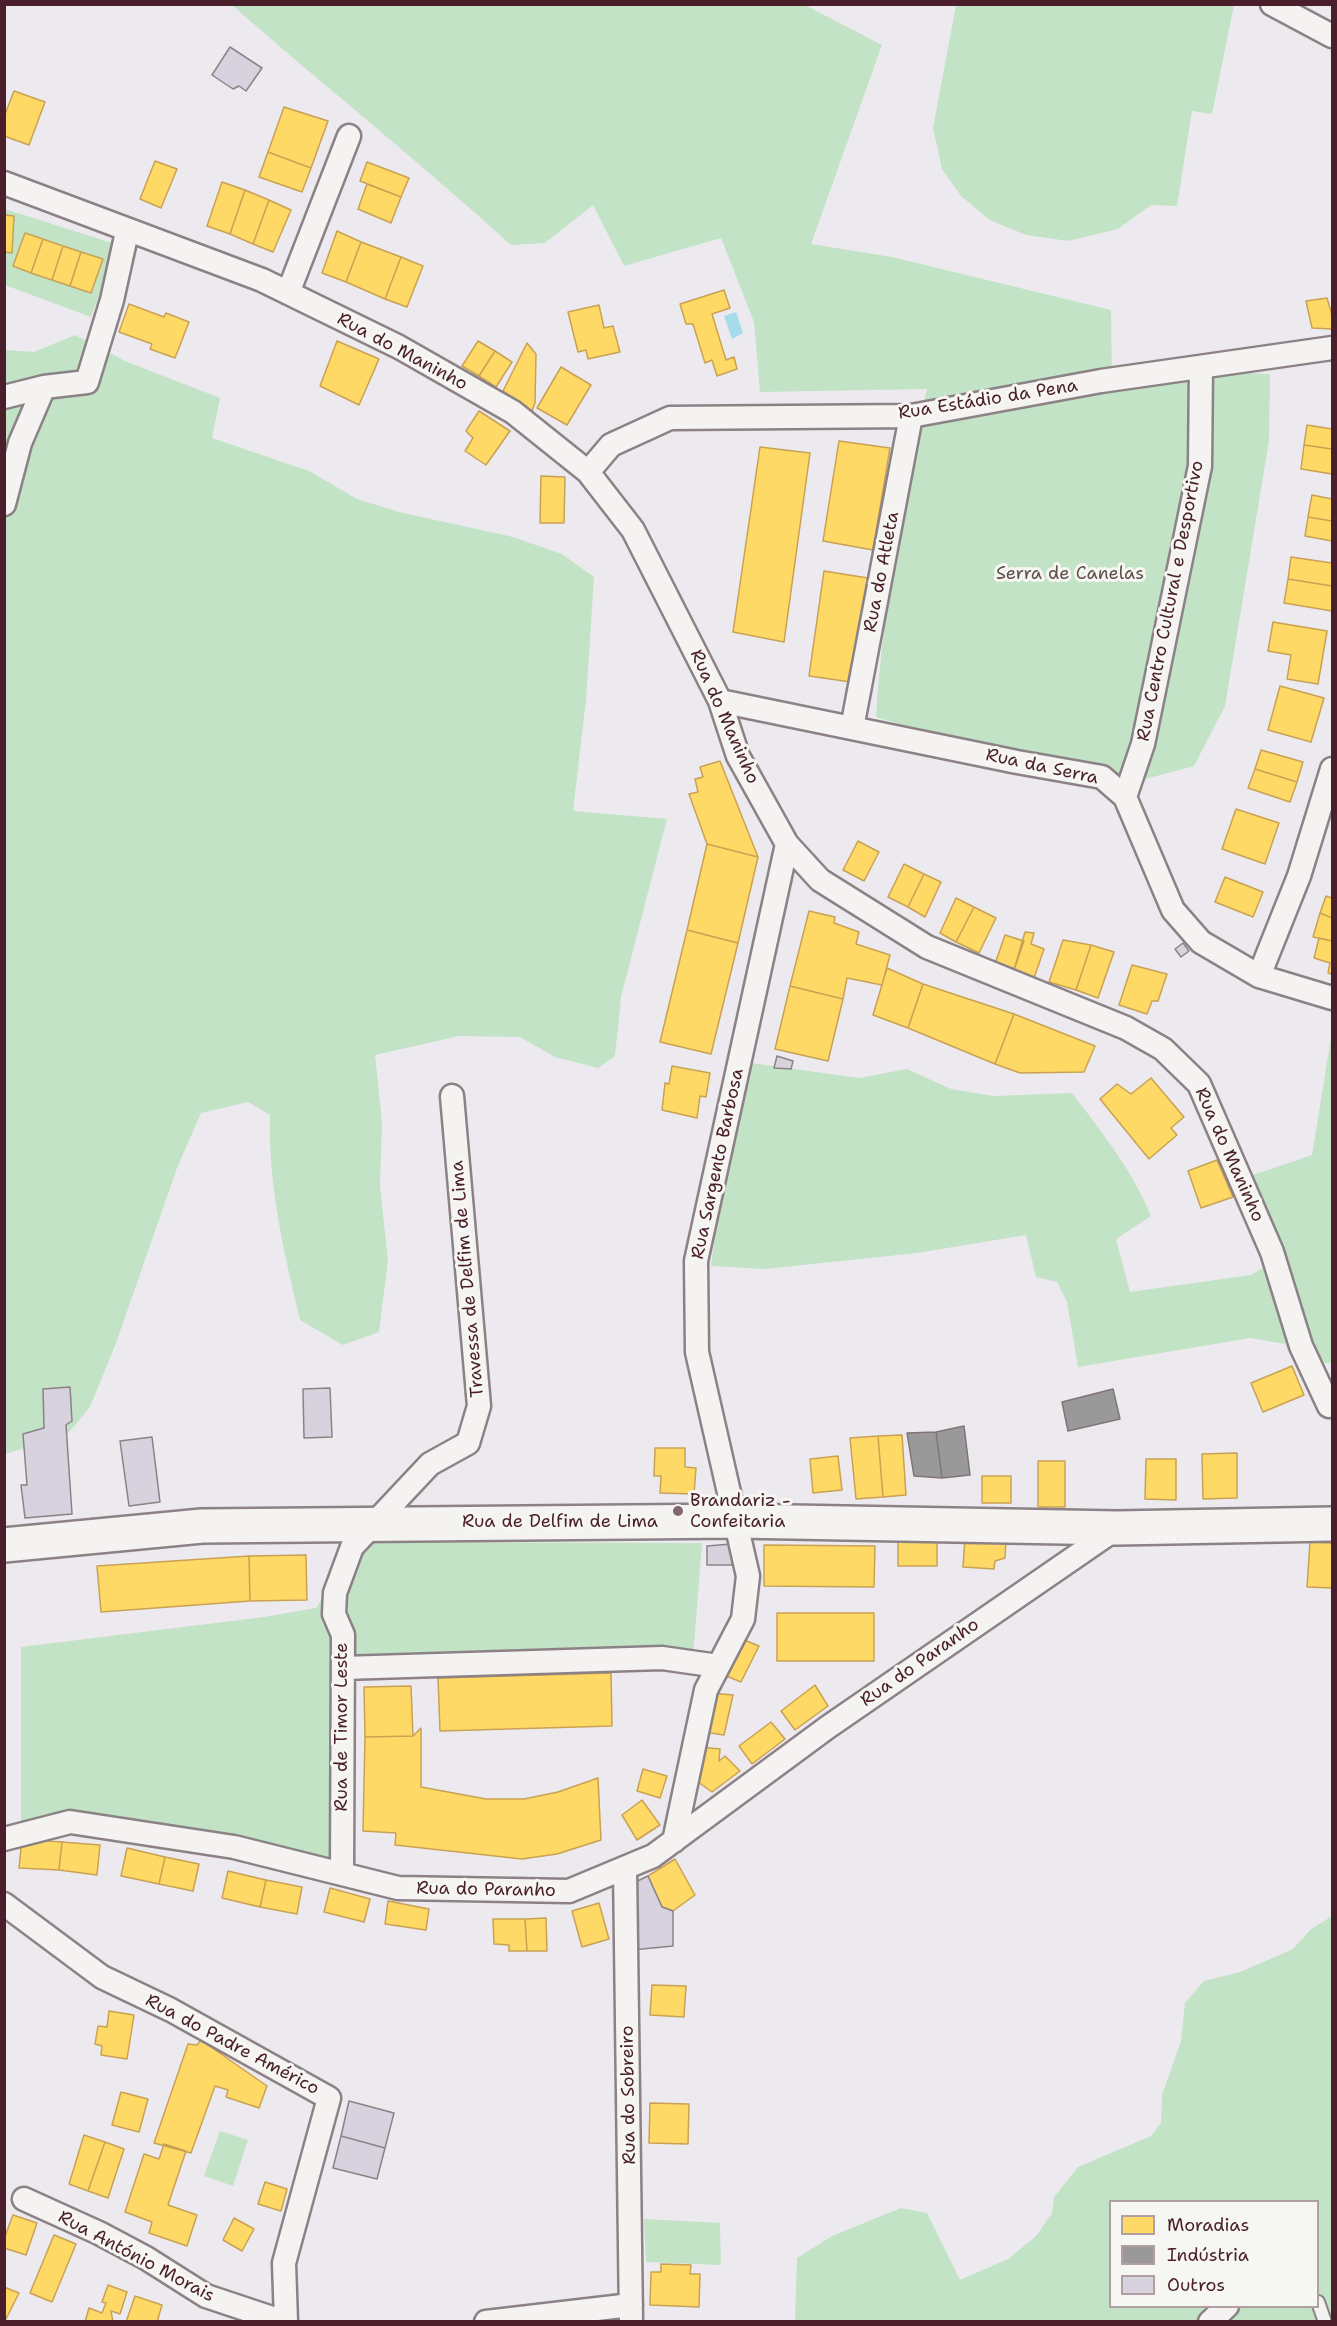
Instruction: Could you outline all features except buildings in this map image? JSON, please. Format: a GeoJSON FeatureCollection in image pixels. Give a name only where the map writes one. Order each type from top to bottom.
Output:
{"type":"FeatureCollection","features":[{"type":"Feature","properties":{"kind":"main road","name":"Rua de Delfim de Lima"},"geometry":{"type":"LineString","coordinates":[[4,1545],[202,1526],[375,1523],[737,1521],[1117,1528],[1332,1524]]}},
{"type":"Feature","properties":{"kind":"street"},"geometry":{"type":"LineString","coordinates":[[1272,4],[1332,36]]}},
{"type":"Feature","properties":{"kind":"street"},"geometry":{"type":"LineString","coordinates":[[288,293],[349,136]]}},
{"type":"Feature","properties":{"kind":"street","name":"Rua do Maninho"},"geometry":{"type":"LineString","coordinates":[[4,183],[127,232],[262,280],[399,347],[513,412],[588,472],[633,530],[720,701],[738,756],[787,844],[820,880],[927,947],[1126,1028],[1163,1049],[1199,1084],[1272,1252],[1301,1346],[1331,1408]]}},
{"type":"Feature","properties":{"kind":"street"},"geometry":{"type":"LineString","coordinates":[[4,397],[44,387],[87,382],[112,300],[127,232]]}},
{"type":"Feature","properties":{"kind":"street","name":"Rua Estádio da Pena"},"geometry":{"type":"LineString","coordinates":[[588,472],[611,445],[670,418],[912,416],[1101,381],[1332,348]]}},
{"type":"Feature","properties":{"kind":"street","name":"Rua Centro Cultural e Desportivo"},"geometry":{"type":"LineString","coordinates":[[1125,797],[1143,744],[1200,466],[1201,367]]}},
{"type":"Feature","properties":{"kind":"street"},"geometry":{"type":"LineString","coordinates":[[4,504],[20,443],[44,387]]}},
{"type":"Feature","properties":{"kind":"street","name":"Rua do Atleta"},"geometry":{"type":"LineString","coordinates":[[852,728],[912,416]]}},
{"type":"Feature","properties":{"kind":"street","name":"Rua da Serra"},"geometry":{"type":"LineString","coordinates":[[720,701],[1017,762],[1102,777],[1125,797],[1173,910],[1201,942],[1259,976],[1332,998]]}},
{"type":"Feature","properties":{"kind":"street"},"geometry":{"type":"LineString","coordinates":[[1259,976],[1299,876],[1332,769]]}},
{"type":"Feature","properties":{"kind":"street","name":"Rua Sargento Barbosa"},"geometry":{"type":"LineString","coordinates":[[674,1840],[706,1690],[743,1619],[748,1576],[697,1352],[696,1261],[787,844]]}},
{"type":"Feature","properties":{"kind":"street","name":"Travessa de Delfim de Lima"},"geometry":{"type":"LineString","coordinates":[[375,1523],[430,1464],[468,1443],[479,1406],[452,1096]]}},
{"type":"Feature","properties":{"kind":"street","name":"Rua de Timor Leste"},"geometry":{"type":"LineString","coordinates":[[342,1874],[343,1635],[334,1614],[334,1593],[352,1547],[375,1523]]}},
{"type":"Feature","properties":{"kind":"street","name":"Rua do Paranho"},"geometry":{"type":"LineString","coordinates":[[4,1839],[70,1822],[234,1847],[398,1888],[569,1891],[653,1856],[828,1727],[1117,1528]]}},
{"type":"Feature","properties":{"kind":"street"},"geometry":{"type":"LineString","coordinates":[[343,1668],[662,1658],[718,1666]]}},
{"type":"Feature","properties":{"kind":"street","name":"Rua do Sobreiro"},"geometry":{"type":"LineString","coordinates":[[625,1868],[632,2317]]}},
{"type":"Feature","properties":{"kind":"street","name":"Rua do Padre Américo"},"geometry":{"type":"LineString","coordinates":[[4,1904],[102,1977],[171,2010],[329,2098],[284,2263],[285,2322]]}},
{"type":"Feature","properties":{"kind":"street","name":"Rua António Morais"},"geometry":{"type":"LineString","coordinates":[[24,2199],[99,2233],[146,2258],[206,2296],[285,2322]]}},
{"type":"Feature","properties":{"kind":"street"},"geometry":{"type":"LineString","coordinates":[[1210,2322],[1226,2308]]}},
{"type":"Feature","properties":{"kind":"street"},"geometry":{"type":"LineString","coordinates":[[486,2322],[632,2317]]}},
{"type":"Feature","properties":{"kind":"lane"},"geometry":{"type":"LineString","coordinates":[[1319,2306],[1326,2322]]}},
{"type":"Feature","properties":{"kind":"green space","name":"Serra de Canelas"},"geometry":{"type":"Polygon","coordinates":[[[232,5],[805,5],[882,45],[811,244],[892,257],[1111,310],[1112,385],[1197,371],[1270,374],[1269,441],[1225,706],[1194,766],[1149,778],[1099,785],[876,717],[895,552],[927,389],[760,392],[754,322],[721,238],[624,266],[593,205],[545,243],[511,245],[232,5]]]}},
{"type":"Feature","properties":{"kind":"green space"},"geometry":{"type":"Polygon","coordinates":[[[956,5],[1234,5],[1212,114],[1192,111],[1177,206],[1151,205],[1118,229],[1068,241],[1026,235],[990,220],[961,196],[942,169],[933,128],[956,5]]]}},
{"type":"Feature","properties":{"kind":"green space"},"geometry":{"type":"Polygon","coordinates":[[[5,209],[112,243],[112,258],[91,317],[5,285],[4,252],[12,252],[14,216],[5,215],[5,209]],[[25,233],[14,266],[91,293],[103,259],[25,233]]]}},
{"type":"Feature","properties":{"kind":"green space"},"geometry":{"type":"Polygon","coordinates":[[[75,335],[125,361],[220,398],[212,438],[309,471],[357,499],[399,512],[513,537],[562,554],[594,577],[586,700],[573,811],[667,819],[621,997],[615,1056],[598,1068],[555,1057],[520,1037],[459,1036],[375,1055],[382,1122],[380,1186],[388,1260],[379,1332],[343,1345],[300,1320],[274,1193],[270,1115],[248,1102],[201,1113],[177,1168],[116,1343],[90,1407],[66,1436],[5,1454],[4,516],[9,490],[4,489],[5,350],[34,352],[75,335]]]}},
{"type":"Feature","properties":{"kind":"green space"},"geometry":{"type":"Polygon","coordinates":[[[1332,1032],[1332,1363],[1297,1364],[1285,1344],[1250,1338],[1078,1367],[1067,1302],[1057,1282],[1036,1277],[1026,1235],[917,1253],[765,1269],[711,1266],[737,1061],[859,1078],[907,1069],[951,1089],[994,1096],[1072,1093],[1126,1167],[1151,1216],[1116,1239],[1130,1292],[1251,1275],[1281,1258],[1247,1177],[1312,1155],[1332,1032]]]}},
{"type":"Feature","properties":{"kind":"green space"},"geometry":{"type":"Polygon","coordinates":[[[358,1542],[702,1543],[693,1657],[342,1664],[332,1698],[330,1874],[121,1830],[21,1827],[21,1647],[264,1617],[316,1608],[358,1542]]]}},
{"type":"Feature","properties":{"kind":"green space"},"geometry":{"type":"Polygon","coordinates":[[[1332,1916],[1332,2321],[795,2322],[797,2258],[832,2236],[901,2208],[927,2213],[960,2280],[1008,2259],[1036,2236],[1052,2213],[1054,2197],[1078,2167],[1151,2136],[1161,2123],[1162,2095],[1181,2041],[1185,2003],[1204,1981],[1240,1972],[1293,1949],[1310,1930],[1332,1916]]]}},
{"type":"Feature","properties":{"kind":"green space"},"geometry":{"type":"Polygon","coordinates":[[[220,2131],[248,2140],[233,2186],[204,2176],[220,2131]]]}},
{"type":"Feature","properties":{"kind":"green space"},"geometry":{"type":"Polygon","coordinates":[[[644,2219],[720,2223],[721,2265],[646,2262],[644,2219]]]}},
{"type":"Feature","properties":{"kind":"water"},"geometry":{"type":"Polygon","coordinates":[[[736,312],[743,333],[732,339],[724,316],[736,312]]]}},
{"type":"Feature","properties":{"kind":"place","name":"Brandariz - Confeitaria"},"geometry":{"type":"Point","coordinates":[678,1511]}}]}
